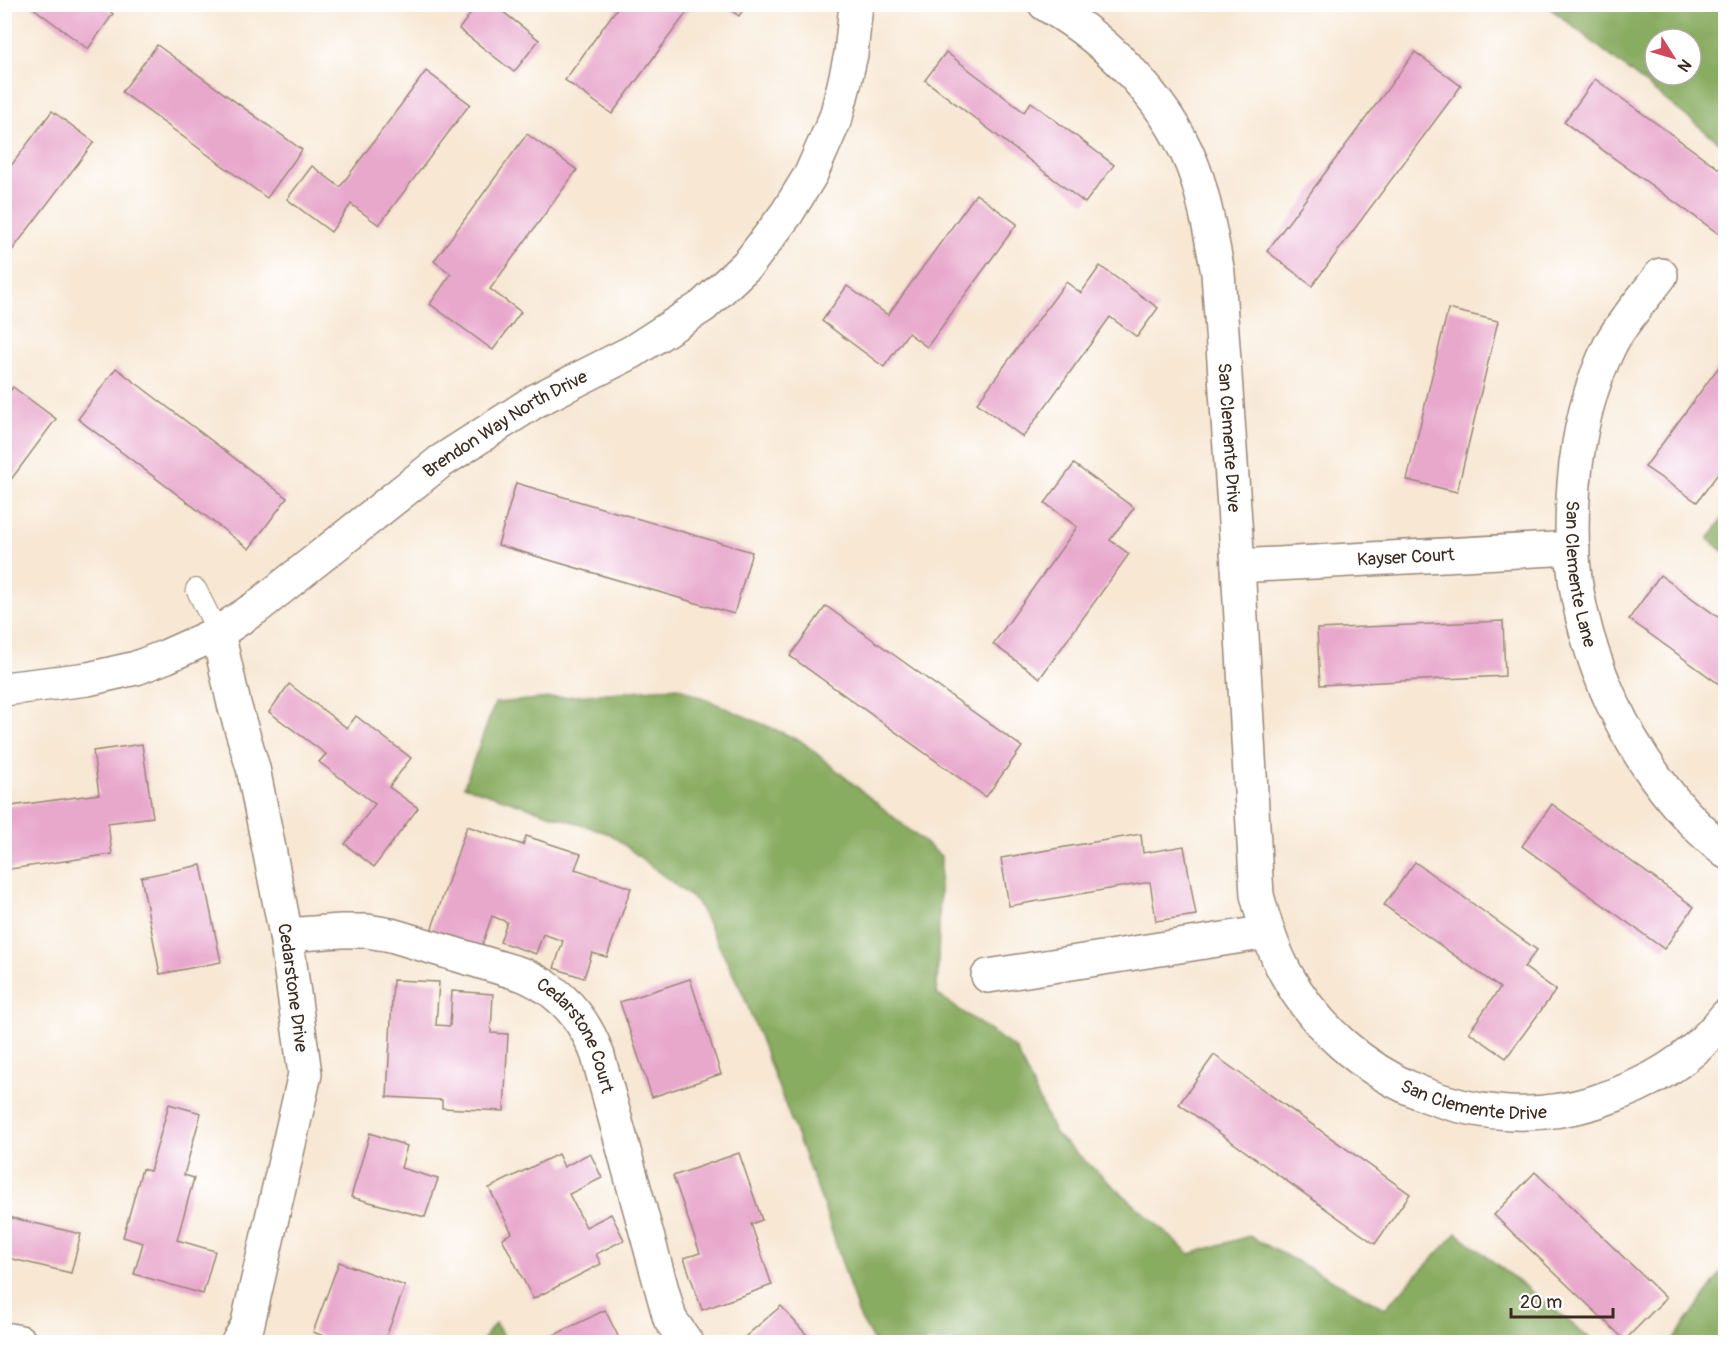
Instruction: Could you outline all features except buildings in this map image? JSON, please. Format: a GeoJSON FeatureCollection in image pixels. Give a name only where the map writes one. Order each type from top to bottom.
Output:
{"type":"FeatureCollection","features":[{"type":"Feature","properties":{"kind":"street","name":"Brendon Way North Drive"},"geometry":{"type":"LineString","coordinates":[[4,689],[88,679],[136,668],[218,633],[257,607],[440,462],[536,401],[650,341],[703,306],[749,263],[804,187],[836,117],[851,54],[856,4]]}},
{"type":"Feature","properties":{"kind":"street","name":"San Clemente Drive"},"geometry":{"type":"LineString","coordinates":[[1045,4],[1092,36],[1129,69],[1167,120],[1191,164],[1210,225],[1218,273],[1257,895],[1268,932],[1284,970],[1301,998],[1343,1045],[1367,1064],[1396,1082],[1432,1098],[1470,1108],[1502,1113],[1565,1110],[1611,1098],[1655,1079],[1681,1061],[1716,1029],[1725,1016]]}},
{"type":"Feature","properties":{"kind":"street","name":"San Clemente Lane"},"geometry":{"type":"LineString","coordinates":[[1661,275],[1611,342],[1597,374],[1582,419],[1572,499],[1573,548],[1578,597],[1590,645],[1620,719],[1646,762],[1675,800],[1701,830],[1725,852]]}},
{"type":"Feature","properties":{"kind":"street","name":"Kayser Court"},"geometry":{"type":"LineString","coordinates":[[1238,566],[1573,548]]}},
{"type":"Feature","properties":{"kind":"street","name":"Cedarstone Drive"},"geometry":{"type":"LineString","coordinates":[[218,633],[234,704],[253,768],[286,935],[305,1074],[247,1327],[238,1342]]}},
{"type":"Feature","properties":{"kind":"street","name":"Cedarstone Court"},"geometry":{"type":"LineString","coordinates":[[286,935],[341,931],[367,931],[391,935],[524,975],[543,984],[571,1008],[584,1024],[598,1056],[670,1319],[686,1342]]}},
{"type":"Feature","properties":{"kind":"street"},"geometry":{"type":"LineString","coordinates":[[988,975],[1268,932]]}},
{"type":"Feature","properties":{"kind":"street"},"geometry":{"type":"LineString","coordinates":[[4,1339],[20,1342]]}},
{"type":"Feature","properties":{"kind":"lane"},"geometry":{"type":"LineString","coordinates":[[196,589],[218,633]]}},
{"type":"Feature","properties":{"kind":"green space"},"geometry":{"type":"Polygon","coordinates":[[[1546,5],[1725,5],[1725,147],[1649,87],[1703,87],[1703,27],[1643,27],[1643,82],[1546,5]]]}},
{"type":"Feature","properties":{"kind":"green space"},"geometry":{"type":"Polygon","coordinates":[[[1725,515],[1725,553],[1708,539],[1725,515]]]}},
{"type":"Feature","properties":{"kind":"green space"},"geometry":{"type":"Polygon","coordinates":[[[678,687],[801,741],[941,856],[937,994],[1016,1049],[1055,1134],[1190,1254],[1249,1236],[1385,1308],[1457,1233],[1595,1342],[874,1342],[859,1316],[823,1204],[743,994],[697,902],[610,834],[464,786],[495,703],[678,687]]]}},
{"type":"Feature","properties":{"kind":"green space"},"geometry":{"type":"Polygon","coordinates":[[[1725,1267],[1725,1342],[1672,1342],[1725,1267]]]}},
{"type":"Feature","properties":{"kind":"green space"},"geometry":{"type":"Polygon","coordinates":[[[495,1323],[508,1342],[481,1342],[495,1323]]]}}]}
